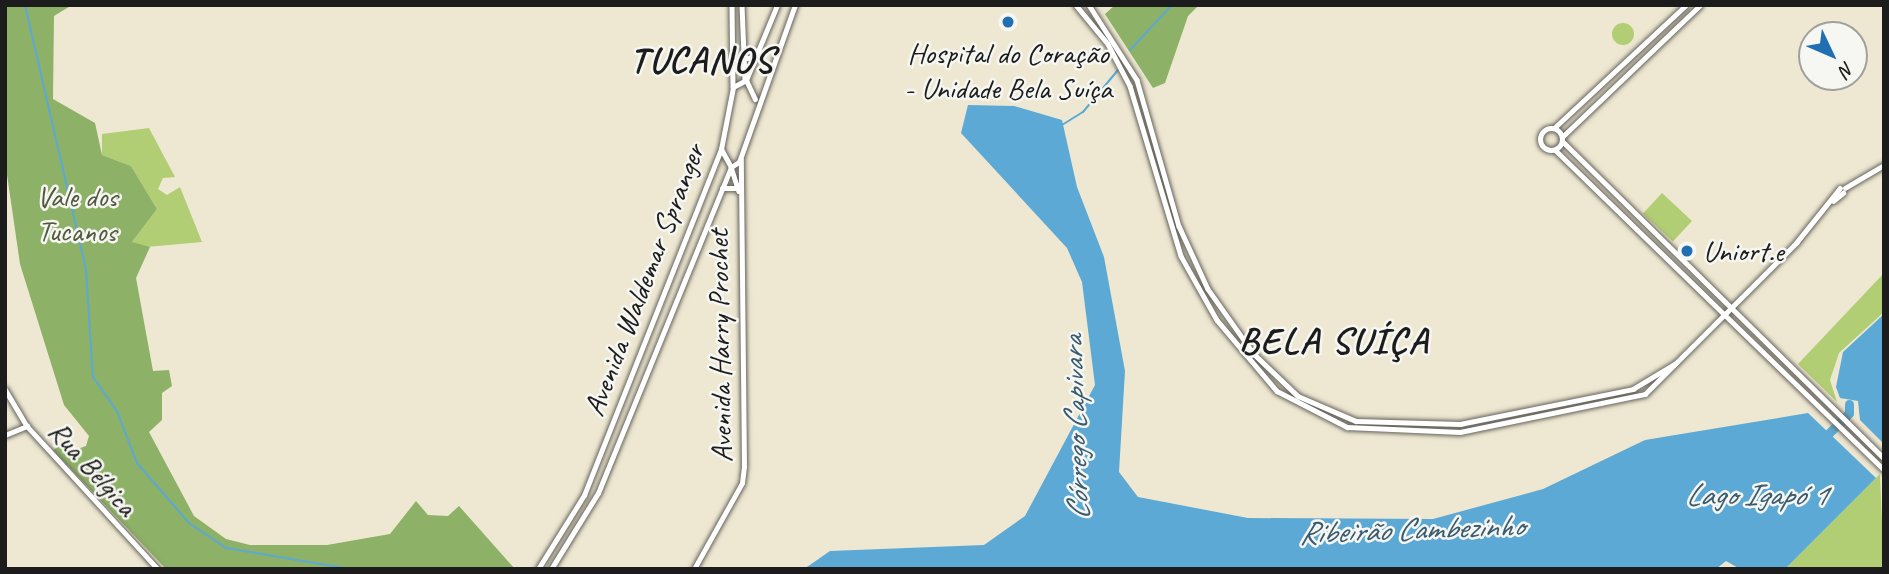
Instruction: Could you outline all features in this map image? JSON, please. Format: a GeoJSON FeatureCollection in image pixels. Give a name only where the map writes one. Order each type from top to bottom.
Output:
{"type":"FeatureCollection","features":[{"type":"Feature","properties":{"kind":"main road"},"geometry":{"type":"LineString","coordinates":[[733,86],[746,80],[777,5]]}},
{"type":"Feature","properties":{"kind":"main road","name":"Avenida Waldemar Spranger"},"geometry":{"type":"LineString","coordinates":[[551,569],[598,493],[731,167],[741,155],[756,101],[795,5]]}},
{"type":"Feature","properties":{"kind":"main road"},"geometry":{"type":"LineString","coordinates":[[1686,5],[1540,140],[1555,150],[1725,313],[1884,470]]}},
{"type":"Feature","properties":{"kind":"main road"},"geometry":{"type":"LineString","coordinates":[[1555,150],[1562,139],[1700,5]]}},
{"type":"Feature","properties":{"kind":"main road"},"geometry":{"type":"LineString","coordinates":[[743,59],[757,56]]}},
{"type":"Feature","properties":{"kind":"main road"},"geometry":{"type":"LineString","coordinates":[[746,80],[756,101]]}},
{"type":"Feature","properties":{"kind":"main road","name":"Avenida Waldemar Spranger"},"geometry":{"type":"LineString","coordinates":[[538,569],[575,515],[721,149],[733,86]]}},
{"type":"Feature","properties":{"kind":"main road"},"geometry":{"type":"LineString","coordinates":[[1554,128],[1562,139],[1884,458]]}},
{"type":"Feature","properties":{"kind":"main road"},"geometry":{"type":"LineString","coordinates":[[721,149],[731,167]]}},
{"type":"Feature","properties":{"kind":"main road"},"geometry":{"type":"LineString","coordinates":[[723,187],[739,192]]}},
{"type":"Feature","properties":{"kind":"main road"},"geometry":{"type":"LineString","coordinates":[[648,334],[661,337]]}},
{"type":"Feature","properties":{"kind":"street"},"geometry":{"type":"LineString","coordinates":[[732,5],[733,86]]}},
{"type":"Feature","properties":{"kind":"street"},"geometry":{"type":"LineString","coordinates":[[742,5],[746,80]]}},
{"type":"Feature","properties":{"kind":"street"},"geometry":{"type":"LineString","coordinates":[[1076,5],[1108,44],[1139,106],[1181,256],[1217,320],[1264,378],[1309,413],[1372,432],[1425,434],[1545,416],[1654,388],[1843,190],[1884,165]]}},
{"type":"Feature","properties":{"kind":"street"},"geometry":{"type":"LineString","coordinates":[[1088,5],[1116,42],[1146,103],[1189,253],[1217,305],[1283,384],[1314,405],[1356,421],[1426,425],[1543,408],[1649,382],[1668,371]]}},
{"type":"Feature","properties":{"kind":"street","name":"Avenida Harry Prochet"},"geometry":{"type":"LineString","coordinates":[[694,569],[742,482],[744,466],[739,192],[741,155]]}},
{"type":"Feature","properties":{"kind":"street","name":"Avenida Harry Prochet"},"geometry":{"type":"LineString","coordinates":[[731,167],[739,192]]}},
{"type":"Feature","properties":{"kind":"street"},"geometry":{"type":"LineString","coordinates":[[1181,256],[1189,253]]}},
{"type":"Feature","properties":{"kind":"street"},"geometry":{"type":"LineString","coordinates":[[1210,309],[1217,305]]}},
{"type":"Feature","properties":{"kind":"street"},"geometry":{"type":"LineString","coordinates":[[1217,320],[1224,316]]}},
{"type":"Feature","properties":{"kind":"street"},"geometry":{"type":"LineString","coordinates":[[1649,382],[1654,388]]}},
{"type":"Feature","properties":{"kind":"street","name":"Rua Bélgica"},"geometry":{"type":"LineString","coordinates":[[5,389],[27,426],[158,569]]}},
{"type":"Feature","properties":{"kind":"street"},"geometry":{"type":"LineString","coordinates":[[1309,413],[1314,405]]}},
{"type":"Feature","properties":{"kind":"street"},"geometry":{"type":"LineString","coordinates":[[1543,408],[1545,416]]}},
{"type":"Feature","properties":{"kind":"street"},"geometry":{"type":"LineString","coordinates":[[1425,434],[1426,425]]}},
{"type":"Feature","properties":{"kind":"street"},"geometry":{"type":"LineString","coordinates":[[5,435],[27,426]]}},
{"type":"Feature","properties":{"kind":"green space","name":"Vale dos Tucanos"},"geometry":{"type":"Polygon","coordinates":[[[5,5],[72,5],[54,16],[53,99],[95,123],[102,155],[131,166],[157,209],[132,242],[150,247],[136,278],[153,371],[169,370],[172,386],[162,393],[162,420],[149,432],[194,516],[226,539],[250,545],[327,545],[390,534],[416,501],[428,515],[448,516],[459,506],[515,569],[166,569],[53,450],[59,446],[66,453],[86,446],[89,436],[64,405],[20,264],[5,161],[5,5]]]}},
{"type":"Feature","properties":{"kind":"green space"},"geometry":{"type":"Polygon","coordinates":[[[1115,5],[1199,5],[1188,16],[1165,83],[1153,88],[1105,14],[1115,5]]]}},
{"type":"Feature","properties":{"kind":"green space"},"geometry":{"type":"Polygon","coordinates":[[[1623,23],[1631,26],[1634,34],[1631,42],[1623,45],[1615,42],[1612,34],[1615,26],[1623,23]]]}},
{"type":"Feature","properties":{"kind":"green space"},"geometry":{"type":"Polygon","coordinates":[[[149,128],[175,177],[163,178],[158,189],[167,195],[180,187],[202,242],[135,248],[132,242],[157,209],[131,166],[102,155],[102,134],[149,128]]]}},
{"type":"Feature","properties":{"kind":"green space"},"geometry":{"type":"Polygon","coordinates":[[[1662,193],[1692,221],[1673,241],[1643,213],[1662,193]]]}},
{"type":"Feature","properties":{"kind":"green space"},"geometry":{"type":"Polygon","coordinates":[[[1884,273],[1884,312],[1839,353],[1830,380],[1837,402],[1798,364],[1884,273]]]}},
{"type":"Feature","properties":{"kind":"green space"},"geometry":{"type":"Polygon","coordinates":[[[1880,474],[1884,569],[1785,569],[1880,474]]]}},
{"type":"Feature","properties":{"kind":"water","name":"Lago Igapó 1"},"geometry":{"type":"Polygon","coordinates":[[[968,105],[1014,106],[1062,120],[1077,187],[1104,257],[1125,371],[1119,472],[1138,497],[1248,518],[1433,519],[1543,489],[1645,440],[1808,413],[1876,478],[1785,569],[1740,569],[1726,561],[1716,569],[804,569],[830,551],[984,545],[1025,516],[1095,385],[1082,282],[1067,248],[961,133],[968,105]]]}},
{"type":"Feature","properties":{"kind":"water"},"geometry":{"type":"Polygon","coordinates":[[[1884,314],[1884,444],[1860,420],[1858,401],[1840,398],[1836,387],[1843,352],[1884,314]]]}},
{"type":"Feature","properties":{"kind":"waterway"},"geometry":{"type":"LineString","coordinates":[[25,5],[86,270],[93,377],[117,411],[137,463],[189,523],[226,548],[350,569]]}},
{"type":"Feature","properties":{"kind":"waterway","name":"Córrego Capivara"},"geometry":{"type":"LineString","coordinates":[[1130,50],[1172,5]]}},
{"type":"Feature","properties":{"kind":"waterway","name":"Córrego Capivara"},"geometry":{"type":"LineString","coordinates":[[1062,125],[1083,112],[1118,70]]}},
{"type":"Feature","properties":{"kind":"waterway","name":"Ribeirão Cambezinho"},"geometry":{"type":"LineString","coordinates":[[1825,437],[1849,413],[1849,404]]}},
{"type":"Feature","properties":{"kind":"place","name":"Hospital do Coração - Unidade Bela Suíça"},"geometry":{"type":"Point","coordinates":[1008,22]}},
{"type":"Feature","properties":{"kind":"place","name":"Uniort.e"},"geometry":{"type":"Point","coordinates":[1687,251]}},
{"type":"Feature","properties":{"kind":"district","name":"TUCANOS"},"geometry":{"type":"Point","coordinates":[702,60]}},
{"type":"Feature","properties":{"kind":"district","name":"BELA SUÍÇA"},"geometry":{"type":"Point","coordinates":[1334,341]}}]}
